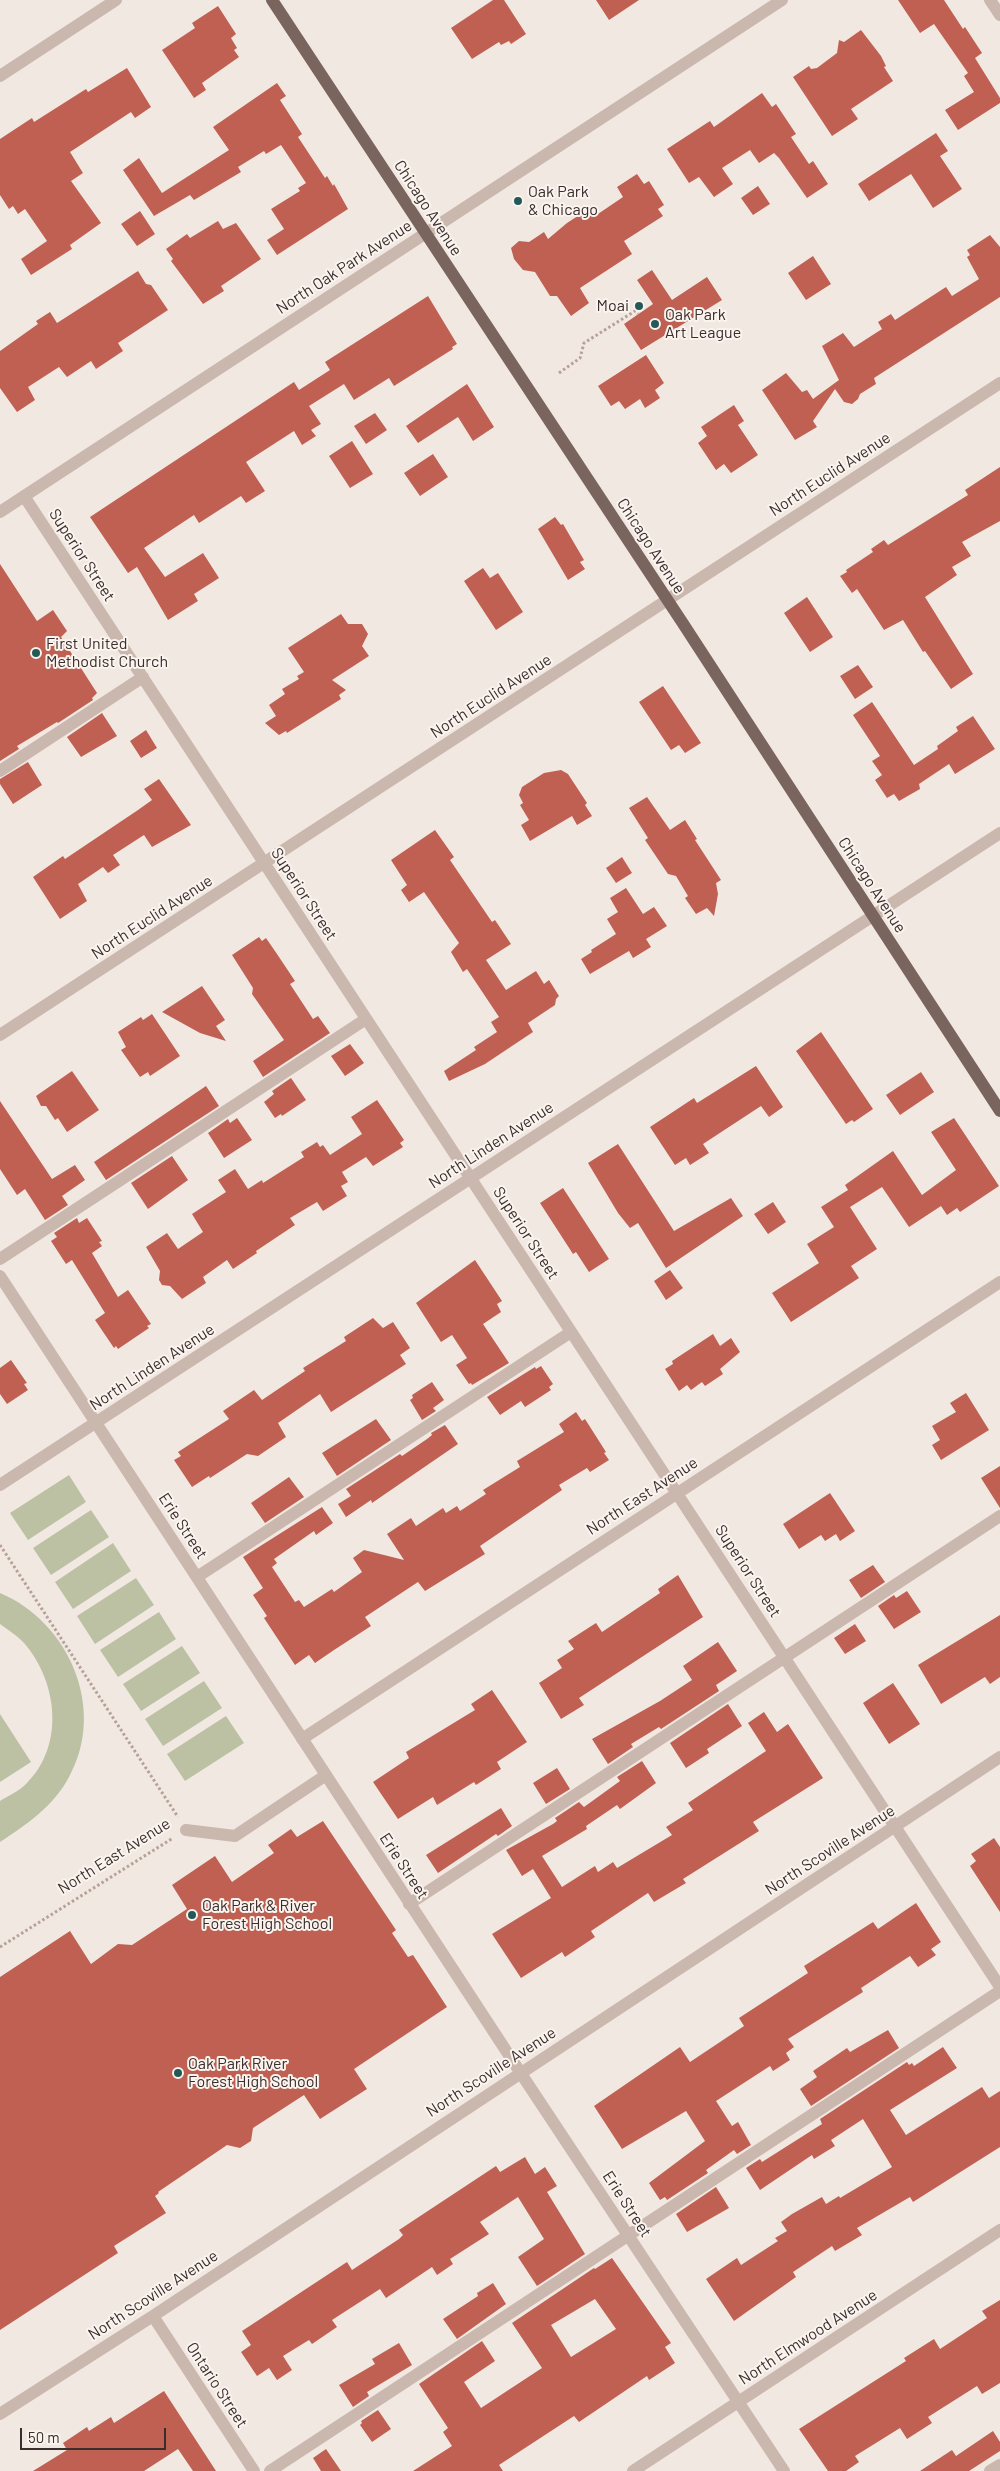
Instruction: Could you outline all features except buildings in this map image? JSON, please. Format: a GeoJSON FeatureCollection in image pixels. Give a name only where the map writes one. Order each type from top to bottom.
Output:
{"type":"FeatureCollection","features":[{"type":"Feature","properties":{"kind":"main road","name":"Chicago Avenue"},"geometry":{"type":"LineString","coordinates":[[272,0],[667,600],[1000,1111]]}},
{"type":"Feature","properties":{"kind":"street"},"geometry":{"type":"LineString","coordinates":[[0,76],[116,0]]}},
{"type":"Feature","properties":{"kind":"street","name":"North Oak Park Avenue"},"geometry":{"type":"LineString","coordinates":[[0,512],[782,0]]}},
{"type":"Feature","properties":{"kind":"street"},"geometry":{"type":"LineString","coordinates":[[990,0],[1000,15]]}},
{"type":"Feature","properties":{"kind":"street","name":"North Euclid Avenue"},"geometry":{"type":"LineString","coordinates":[[0,1036],[1000,383]]}},
{"type":"Feature","properties":{"kind":"street","name":"Superior Street"},"geometry":{"type":"LineString","coordinates":[[24,496],[1000,1989]]}},
{"type":"Feature","properties":{"kind":"street"},"geometry":{"type":"LineString","coordinates":[[0,770],[142,677]]}},
{"type":"Feature","properties":{"kind":"street","name":"North Linden Avenue"},"geometry":{"type":"LineString","coordinates":[[0,1485],[1000,833]]}},
{"type":"Feature","properties":{"kind":"street"},"geometry":{"type":"LineString","coordinates":[[0,1259],[366,1019]]}},
{"type":"Feature","properties":{"kind":"street","name":"Erie Street"},"geometry":{"type":"LineString","coordinates":[[0,1276],[520,2072],[784,2471]]}},
{"type":"Feature","properties":{"kind":"street","name":"North East Avenue"},"geometry":{"type":"LineString","coordinates":[[302,1739],[1000,1282]]}},
{"type":"Feature","properties":{"kind":"street"},"geometry":{"type":"LineString","coordinates":[[196,1577],[571,1332]]}},
{"type":"Feature","properties":{"kind":"street"},"geometry":{"type":"LineString","coordinates":[[410,1904],[1000,1516]]}},
{"type":"Feature","properties":{"kind":"street","name":"North Scoville Avenue"},"geometry":{"type":"LineString","coordinates":[[0,2414],[153,2316],[1000,1757]]}},
{"type":"Feature","properties":{"kind":"street","name":"North East Avenue"},"geometry":{"type":"LineString","coordinates":[[186,1830],[235,1836],[326,1775]]}},
{"type":"Feature","properties":{"kind":"street"},"geometry":{"type":"LineString","coordinates":[[270,2471],[1000,1989]]}},
{"type":"Feature","properties":{"kind":"street","name":"North Elmwood Avenue"},"geometry":{"type":"LineString","coordinates":[[633,2471],[1000,2230]]}},
{"type":"Feature","properties":{"kind":"street","name":"Ontario Street"},"geometry":{"type":"LineString","coordinates":[[153,2316],[254,2471]]}},
{"type":"Feature","properties":{"kind":"street"},"geometry":{"type":"LineString","coordinates":[[990,2471],[1000,2465]]}},
{"type":"Feature","properties":{"kind":"path"},"geometry":{"type":"LineString","coordinates":[[559,373],[580,358],[584,343],[636,311],[638,314]]}},
{"type":"Feature","properties":{"kind":"path"},"geometry":{"type":"LineString","coordinates":[[0,1545],[186,1830]]}},
{"type":"Feature","properties":{"kind":"path","name":"North East Avenue"},"geometry":{"type":"LineString","coordinates":[[0,1947],[186,1830]]}},
{"type":"Feature","properties":{"kind":"green space"},"geometry":{"type":"Polygon","coordinates":[[[69,1475],[86,1502],[28,1540],[10,1513],[69,1475]]]}},
{"type":"Feature","properties":{"kind":"green space"},"geometry":{"type":"Polygon","coordinates":[[[91,1510],[109,1537],[51,1575],[33,1548],[91,1510]]]}},
{"type":"Feature","properties":{"kind":"green space"},"geometry":{"type":"Polygon","coordinates":[[[113,1543],[131,1571],[73,1609],[55,1582],[113,1543]]]}},
{"type":"Feature","properties":{"kind":"green space"},"geometry":{"type":"Polygon","coordinates":[[[136,1578],[154,1605],[95,1644],[77,1616],[136,1578]]]}},
{"type":"Feature","properties":{"kind":"green space"},"geometry":{"type":"Polygon","coordinates":[[[0,1593],[24,1606],[45,1624],[62,1646],[75,1670],[82,1697],[84,1724],[80,1751],[63,1788],[39,1814],[0,1842],[0,1801],[23,1787],[39,1769],[47,1751],[51,1733],[52,1714],[50,1695],[44,1676],[35,1659],[22,1640],[0,1624],[0,1593]]]}},
{"type":"Feature","properties":{"kind":"green space"},"geometry":{"type":"Polygon","coordinates":[[[159,1612],[176,1639],[118,1677],[100,1650],[159,1612]]]}},
{"type":"Feature","properties":{"kind":"green space"},"geometry":{"type":"Polygon","coordinates":[[[182,1646],[200,1673],[141,1711],[123,1684],[182,1646]]]}},
{"type":"Feature","properties":{"kind":"green space"},"geometry":{"type":"Polygon","coordinates":[[[204,1681],[222,1708],[163,1746],[145,1719],[204,1681]]]}},
{"type":"Feature","properties":{"kind":"green space"},"geometry":{"type":"Polygon","coordinates":[[[0,1714],[31,1762],[0,1782],[0,1714]]]}},
{"type":"Feature","properties":{"kind":"green space"},"geometry":{"type":"Polygon","coordinates":[[[226,1716],[244,1743],[185,1781],[167,1754],[226,1716]]]}},
{"type":"Feature","properties":{"kind":"place","name":"Oak Park & Chicago"},"geometry":{"type":"Point","coordinates":[518,201]}},
{"type":"Feature","properties":{"kind":"place","name":"Moai"},"geometry":{"type":"Point","coordinates":[639,306]}},
{"type":"Feature","properties":{"kind":"place","name":"Oak Park Art League"},"geometry":{"type":"Point","coordinates":[655,324]}},
{"type":"Feature","properties":{"kind":"place","name":"First United Methodist Church"},"geometry":{"type":"Point","coordinates":[36,653]}},
{"type":"Feature","properties":{"kind":"place","name":"Oak Park & River Forest High School"},"geometry":{"type":"Point","coordinates":[192,1915]}},
{"type":"Feature","properties":{"kind":"place","name":"Oak Park River Forest High School"},"geometry":{"type":"Point","coordinates":[178,2073]}}]}
